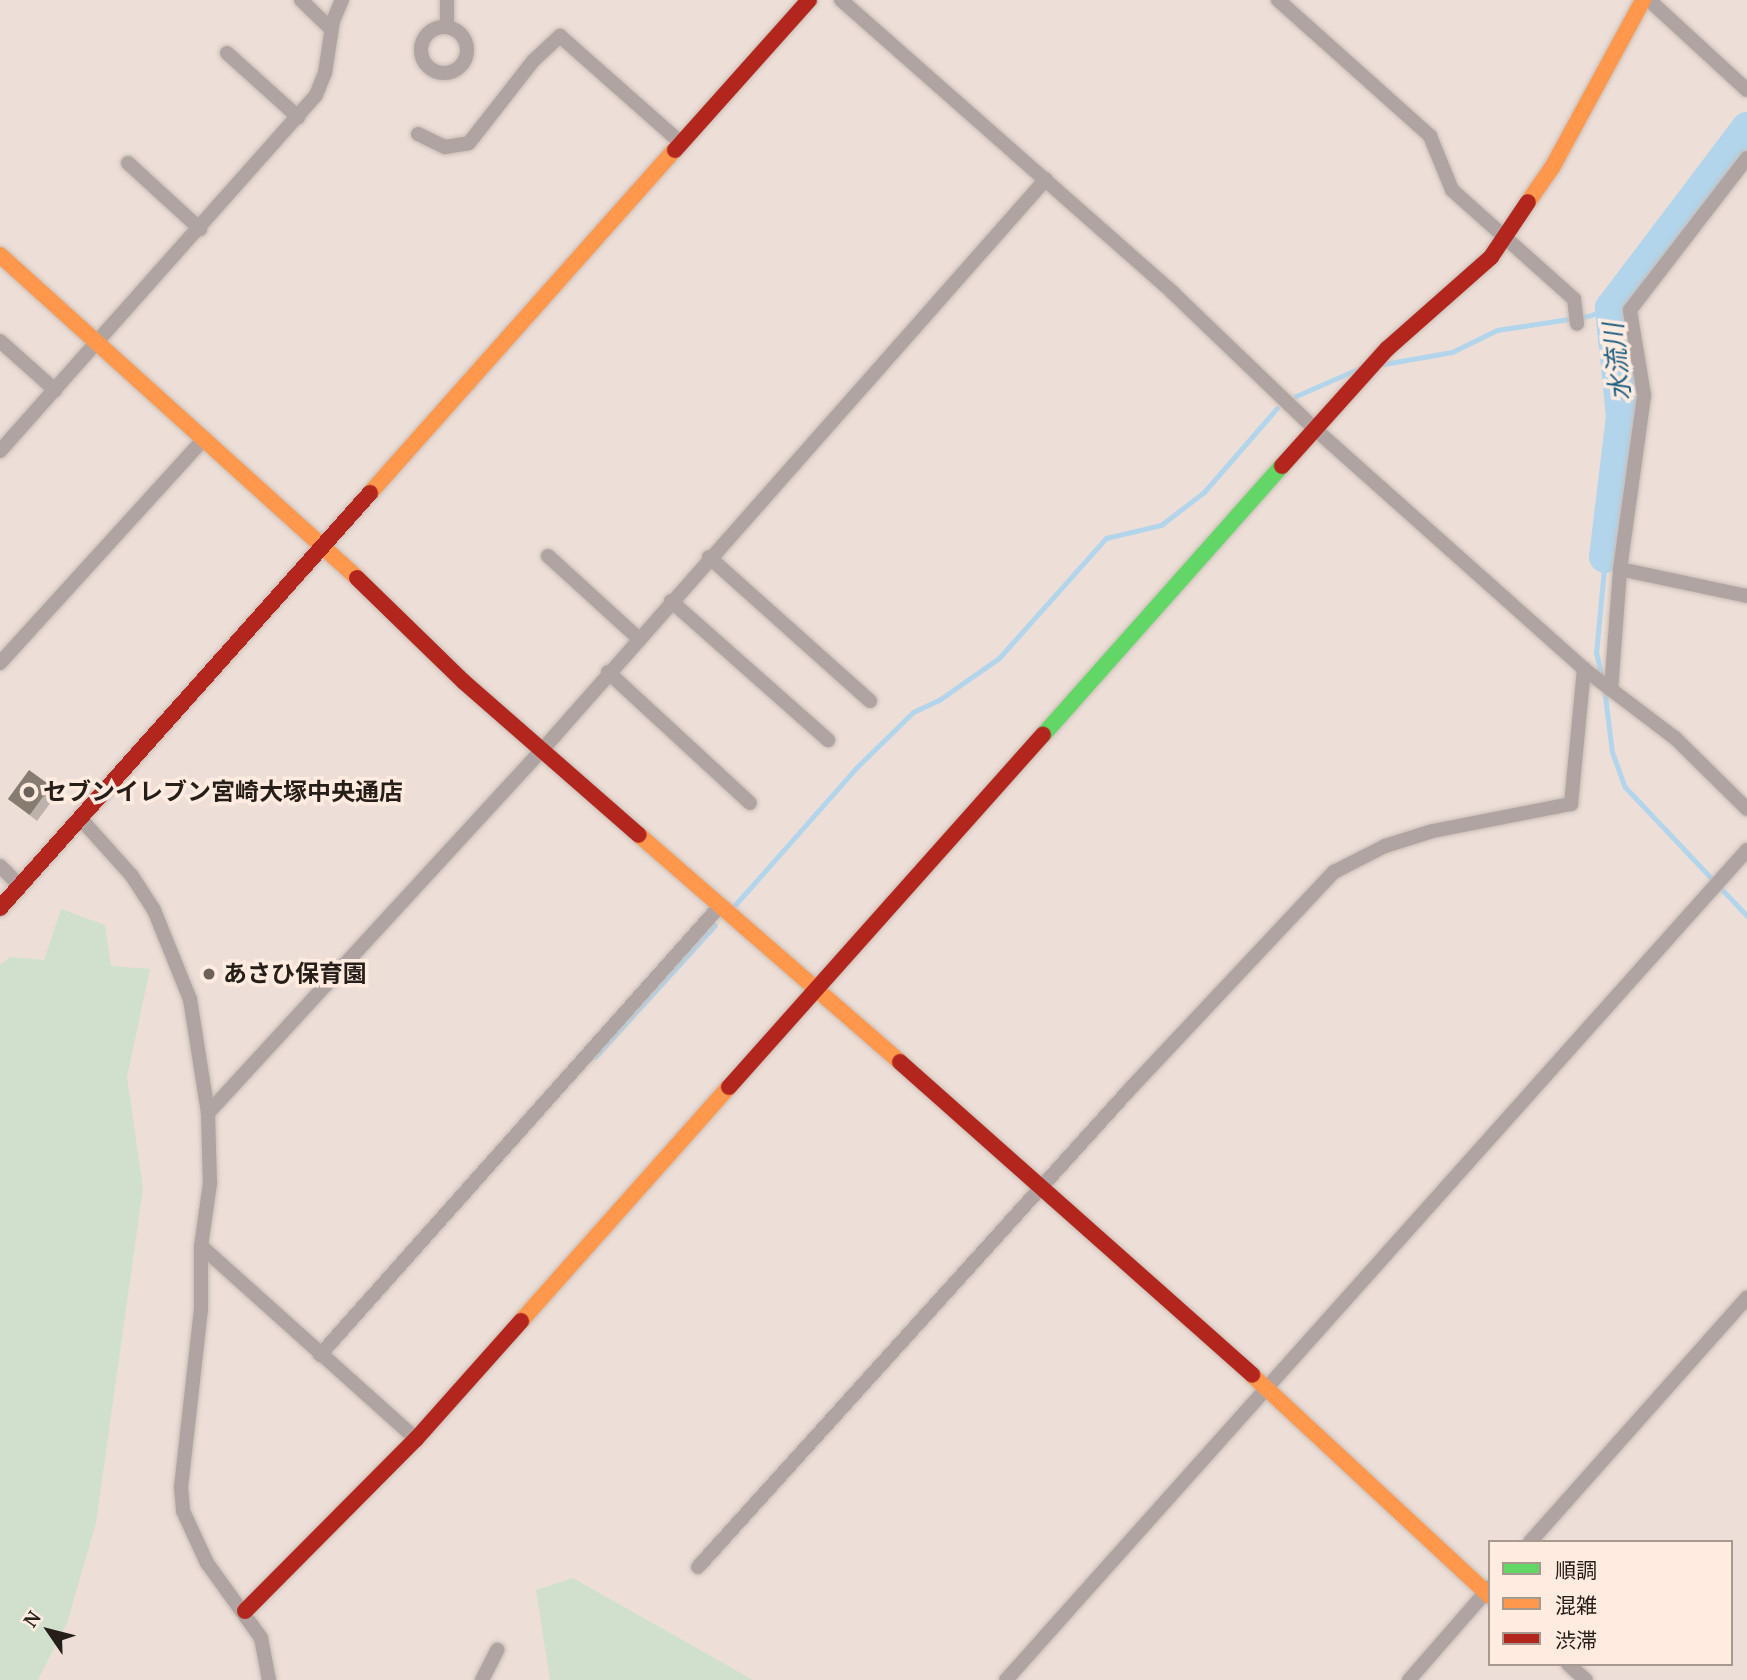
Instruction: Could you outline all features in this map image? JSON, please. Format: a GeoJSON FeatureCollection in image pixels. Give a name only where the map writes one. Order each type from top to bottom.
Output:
{"type":"FeatureCollection","features":[{"type":"Feature","properties":{"kind":"street"},"geometry":{"type":"LineString","coordinates":[[300,0],[331,29]]}},
{"type":"Feature","properties":{"kind":"street"},"geometry":{"type":"LineString","coordinates":[[0,451],[200,229],[316,95],[325,74],[331,29],[342,0]]}},
{"type":"Feature","properties":{"kind":"street"},"geometry":{"type":"LineString","coordinates":[[447,0],[447,27]]}},
{"type":"Feature","properties":{"kind":"street"},"geometry":{"type":"LineString","coordinates":[[0,908],[321,544],[809,0]]}},
{"type":"Feature","properties":{"kind":"street"},"geometry":{"type":"LineString","coordinates":[[841,0],[1046,179],[1209,326],[1316,430],[1584,669],[1675,738],[1747,809]]}},
{"type":"Feature","properties":{"kind":"street"},"geometry":{"type":"LineString","coordinates":[[1278,0],[1430,136],[1452,190],[1574,299],[1577,324]]}},
{"type":"Feature","properties":{"kind":"street"},"geometry":{"type":"LineString","coordinates":[[244,1611],[415,1439],[1387,349],[1491,257],[1507,238],[1563,149],[1646,0],[1747,90]]}},
{"type":"Feature","properties":{"kind":"street"},"geometry":{"type":"LineString","coordinates":[[418,134],[445,147],[470,144],[533,61],[559,36],[681,143]]}},
{"type":"Feature","properties":{"kind":"street"},"geometry":{"type":"LineString","coordinates":[[227,54],[298,117]]}},
{"type":"Feature","properties":{"kind":"street"},"geometry":{"type":"LineString","coordinates":[[1611,690],[1620,569],[1644,395],[1630,310],[1747,158]]}},
{"type":"Feature","properties":{"kind":"street"},"geometry":{"type":"LineString","coordinates":[[128,163],[200,229]]}},
{"type":"Feature","properties":{"kind":"street"},"geometry":{"type":"LineString","coordinates":[[208,1113],[543,749],[709,557],[1046,179]]}},
{"type":"Feature","properties":{"kind":"street"},"geometry":{"type":"LineString","coordinates":[[0,255],[321,544],[464,682],[816,992],[889,1048],[1269,1390],[1488,1592],[1409,1680]]}},
{"type":"Feature","properties":{"kind":"street"},"geometry":{"type":"LineString","coordinates":[[0,341],[55,390]]}},
{"type":"Feature","properties":{"kind":"street"},"geometry":{"type":"LineString","coordinates":[[0,663],[205,438]]}},
{"type":"Feature","properties":{"kind":"street"},"geometry":{"type":"LineString","coordinates":[[548,556],[638,638]]}},
{"type":"Feature","properties":{"kind":"street"},"geometry":{"type":"LineString","coordinates":[[709,557],[870,701]]}},
{"type":"Feature","properties":{"kind":"street"},"geometry":{"type":"LineString","coordinates":[[1620,569],[1747,596]]}},
{"type":"Feature","properties":{"kind":"street"},"geometry":{"type":"LineString","coordinates":[[671,601],[828,740]]}},
{"type":"Feature","properties":{"kind":"street"},"geometry":{"type":"LineString","coordinates":[[698,1567],[1041,1187],[1334,872],[1385,846],[1433,831],[1571,804],[1576,797],[1584,669]]}},
{"type":"Feature","properties":{"kind":"street"},"geometry":{"type":"LineString","coordinates":[[608,672],[750,803]]}},
{"type":"Feature","properties":{"kind":"street"},"geometry":{"type":"LineString","coordinates":[[80,818],[132,876],[166,934],[190,999],[208,1113],[210,1183],[201,1246],[201,1309],[181,1487],[183,1511],[207,1563],[261,1638],[269,1680]]}},
{"type":"Feature","properties":{"kind":"street"},"geometry":{"type":"LineString","coordinates":[[1006,1680],[1269,1390],[1747,850]]}},
{"type":"Feature","properties":{"kind":"street"},"geometry":{"type":"LineString","coordinates":[[0,866],[20,886]]}},
{"type":"Feature","properties":{"kind":"street"},"geometry":{"type":"LineString","coordinates":[[320,1355],[719,907]]}},
{"type":"Feature","properties":{"kind":"street"},"geometry":{"type":"LineString","coordinates":[[201,1246],[415,1439]]}},
{"type":"Feature","properties":{"kind":"street"},"geometry":{"type":"LineString","coordinates":[[1532,1540],[1747,1298]]}},
{"type":"Feature","properties":{"kind":"street"},"geometry":{"type":"LineString","coordinates":[[482,1680],[497,1650]]}},
{"type":"Feature","properties":{"kind":"street"},"geometry":{"type":"LineString","coordinates":[[1570,1666],[1586,1680]]}},
{"type":"Feature","properties":{"kind":"green space"},"geometry":{"type":"Polygon","coordinates":[[[61,909],[105,925],[111,966],[150,969],[127,1077],[143,1188],[96,1523],[67,1623],[38,1680],[0,1680],[0,965],[10,957],[44,960],[61,909]]]}},
{"type":"Feature","properties":{"kind":"green space"},"geometry":{"type":"Polygon","coordinates":[[[573,1578],[753,1680],[550,1680],[536,1590],[573,1578]]]}},
{"type":"Feature","properties":{"kind":"building","name":"セブンイレブン宮崎大塚中央通店"},"geometry":{"type":"Polygon","coordinates":[[[29,770],[51,786],[30,815],[8,799],[29,770]]]}},
{"type":"Feature","properties":{"kind":"waterway","name":"水流川"},"geometry":{"type":"LineString","coordinates":[[1605,557],[1622,417],[1611,308],[1747,128]]}},
{"type":"Feature","properties":{"kind":"waterway"},"geometry":{"type":"LineString","coordinates":[[1384,364],[1452,352],[1497,330],[1588,316],[1611,308]]}},
{"type":"Feature","properties":{"kind":"waterway"},"geometry":{"type":"LineString","coordinates":[[1296,396],[1360,368]]}},
{"type":"Feature","properties":{"kind":"waterway"},"geometry":{"type":"LineString","coordinates":[[734,906],[855,769],[913,712],[939,700],[999,658],[1106,538],[1161,525],[1204,492],[1277,408]]}},
{"type":"Feature","properties":{"kind":"waterway"},"geometry":{"type":"LineString","coordinates":[[1602,678],[1596,653],[1605,557]]}},
{"type":"Feature","properties":{"kind":"waterway"},"geometry":{"type":"LineString","coordinates":[[1604,688],[1612,752],[1625,787],[1747,916]]}},
{"type":"Feature","properties":{"kind":"waterway"},"geometry":{"type":"LineString","coordinates":[[595,1057],[715,925]]}},
{"type":"Feature","properties":{"kind":"traffic: fast"},"geometry":{"type":"LineString","coordinates":[[1043,735],[1282,466]]}},
{"type":"Feature","properties":{"kind":"traffic: slow"},"geometry":{"type":"LineString","coordinates":[[1528,202],[1553,166],[1643,0]]}},
{"type":"Feature","properties":{"kind":"traffic: slow"},"geometry":{"type":"LineString","coordinates":[[370,493],[675,150]]}},
{"type":"Feature","properties":{"kind":"traffic: slow"},"geometry":{"type":"LineString","coordinates":[[0,255],[357,578]]}},
{"type":"Feature","properties":{"kind":"traffic: slow"},"geometry":{"type":"LineString","coordinates":[[639,835],[900,1062]]}},
{"type":"Feature","properties":{"kind":"traffic: slow"},"geometry":{"type":"LineString","coordinates":[[521,1321],[729,1087]]}},
{"type":"Feature","properties":{"kind":"traffic: slow"},"geometry":{"type":"LineString","coordinates":[[1252,1375],[1488,1594]]}},
{"type":"Feature","properties":{"kind":"traffic: jam"},"geometry":{"type":"LineString","coordinates":[[675,150],[809,0]]}},
{"type":"Feature","properties":{"kind":"traffic: jam"},"geometry":{"type":"LineString","coordinates":[[1282,466],[1387,349],[1491,257],[1528,202]]}},
{"type":"Feature","properties":{"kind":"traffic: jam"},"geometry":{"type":"LineString","coordinates":[[0,908],[370,493]]}},
{"type":"Feature","properties":{"kind":"traffic: jam"},"geometry":{"type":"LineString","coordinates":[[357,578],[464,682],[639,835]]}},
{"type":"Feature","properties":{"kind":"traffic: jam"},"geometry":{"type":"LineString","coordinates":[[729,1087],[1043,735]]}},
{"type":"Feature","properties":{"kind":"traffic: jam"},"geometry":{"type":"LineString","coordinates":[[900,1062],[1252,1375]]}},
{"type":"Feature","properties":{"kind":"traffic: jam"},"geometry":{"type":"LineString","coordinates":[[245,1611],[416,1439],[521,1321]]}},
{"type":"Feature","properties":{"kind":"place","name":"セブンイレブン宮崎大塚中央通店"},"geometry":{"type":"Point","coordinates":[29,792]}},
{"type":"Feature","properties":{"kind":"place","name":"あさひ保育園"},"geometry":{"type":"Point","coordinates":[209,974]}}]}
